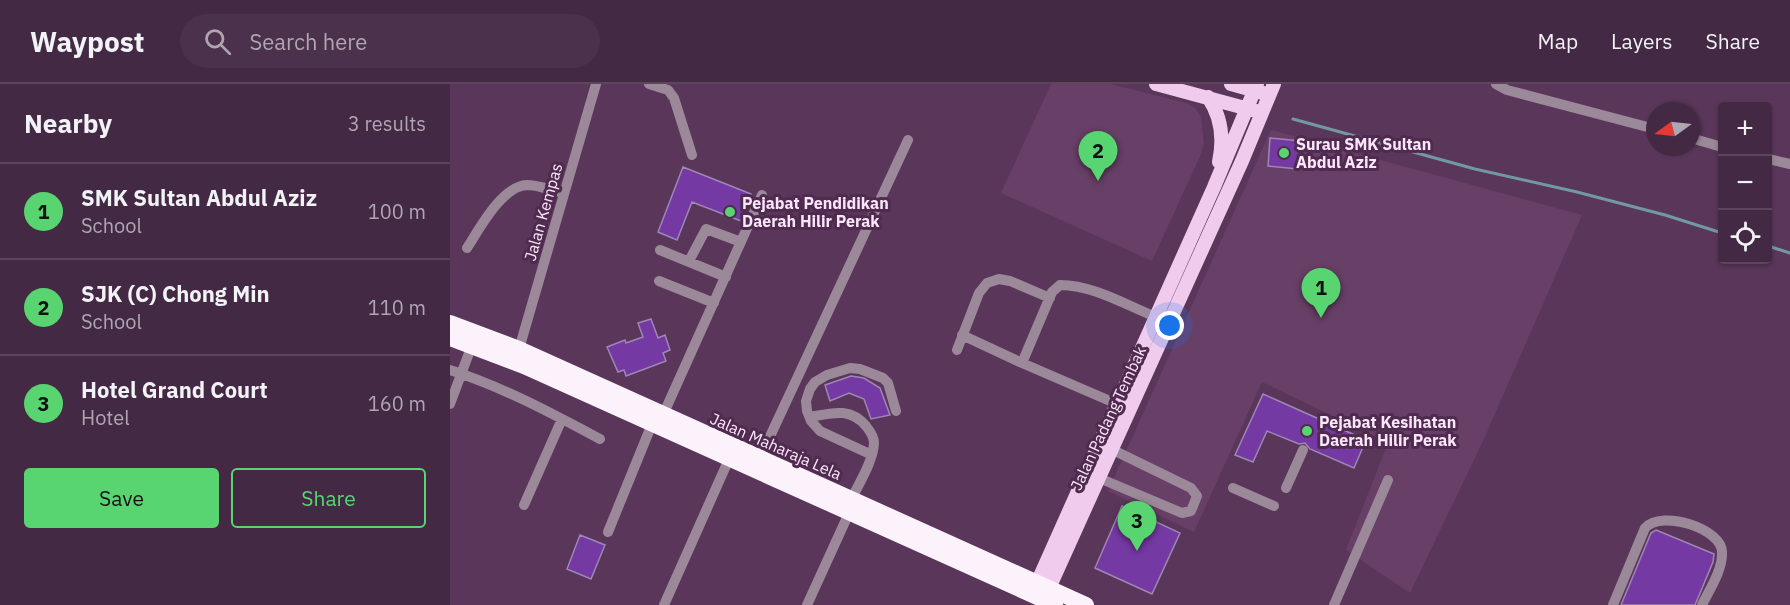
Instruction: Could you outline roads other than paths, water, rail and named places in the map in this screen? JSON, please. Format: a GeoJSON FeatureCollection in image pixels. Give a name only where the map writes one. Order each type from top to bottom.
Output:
{"type":"FeatureCollection","features":[{"type":"Feature","properties":{"kind":"highway","name":"Jalan Maharaja Lela"},"geometry":{"type":"LineString","coordinates":[[450,323],[519,349],[729,459],[850,507],[1043,596],[1086,605]]}},
{"type":"Feature","properties":{"kind":"highway","name":"Jalan Maharaja Lela"},"geometry":{"type":"LineString","coordinates":[[450,338],[760,458],[850,507]]}},
{"type":"Feature","properties":{"kind":"main road"},"geometry":{"type":"LineString","coordinates":[[1156,84],[1263,113]]}},
{"type":"Feature","properties":{"kind":"main road"},"geometry":{"type":"LineString","coordinates":[[1231,84],[1272,90]]}},
{"type":"Feature","properties":{"kind":"main road","name":"Jalan Padang Tembak"},"geometry":{"type":"LineString","coordinates":[[1043,596],[1117,404],[1214,187],[1255,87]]}},
{"type":"Feature","properties":{"kind":"main road","name":"Jalan Padang Tembak"},"geometry":{"type":"LineString","coordinates":[[1043,596],[1113,450],[1272,90]]}},
{"type":"Feature","properties":{"kind":"main road"},"geometry":{"type":"LineString","coordinates":[[1208,97],[1218,116],[1222,139],[1214,187]]}},
{"type":"Feature","properties":{"kind":"street","name":"Jalan Kempas"},"geometry":{"type":"LineString","coordinates":[[519,349],[596,84]]}},
{"type":"Feature","properties":{"kind":"street"},"geometry":{"type":"LineString","coordinates":[[649,84],[670,87],[692,155]]}},
{"type":"Feature","properties":{"kind":"street"},"geometry":{"type":"LineString","coordinates":[[1496,84],[1507,90],[1646,127]]}},
{"type":"Feature","properties":{"kind":"street"},"geometry":{"type":"LineString","coordinates":[[760,458],[908,141]]}},
{"type":"Feature","properties":{"kind":"street"},"geometry":{"type":"LineString","coordinates":[[1700,141],[1718,146]]}},
{"type":"Feature","properties":{"kind":"street"},"geometry":{"type":"LineString","coordinates":[[1772,160],[1790,164]]}},
{"type":"Feature","properties":{"kind":"street"},"geometry":{"type":"LineString","coordinates":[[467,248],[498,204],[513,189],[535,186],[564,193]]}},
{"type":"Feature","properties":{"kind":"street"},"geometry":{"type":"LineString","coordinates":[[608,532],[762,195]]}},
{"type":"Feature","properties":{"kind":"street"},"geometry":{"type":"LineString","coordinates":[[689,261],[706,229],[741,242]]}},
{"type":"Feature","properties":{"kind":"street"},"geometry":{"type":"LineString","coordinates":[[660,250],[726,277]]}},
{"type":"Feature","properties":{"kind":"street"},"geometry":{"type":"LineString","coordinates":[[957,350],[979,293],[987,283],[999,279],[1010,281],[1050,298]]}},
{"type":"Feature","properties":{"kind":"street"},"geometry":{"type":"LineString","coordinates":[[659,281],[714,303]]}},
{"type":"Feature","properties":{"kind":"street"},"geometry":{"type":"LineString","coordinates":[[1022,363],[1052,292],[1060,285],[1072,285],[1092,291],[1156,317]]}},
{"type":"Feature","properties":{"kind":"street"},"geometry":{"type":"LineString","coordinates":[[962,335],[1117,404]]}},
{"type":"Feature","properties":{"kind":"street"},"geometry":{"type":"LineString","coordinates":[[450,404],[472,345]]}},
{"type":"Feature","properties":{"kind":"street"},"geometry":{"type":"LineString","coordinates":[[872,454],[820,431],[810,417],[806,401],[815,382],[827,375],[850,368],[860,369],[883,378],[888,383],[896,411]]}},
{"type":"Feature","properties":{"kind":"street"},"geometry":{"type":"LineString","coordinates":[[450,370],[531,403],[600,439]]}},
{"type":"Feature","properties":{"kind":"street"},"geometry":{"type":"LineString","coordinates":[[807,605],[872,454],[874,440],[864,424],[845,412],[810,417]]}},
{"type":"Feature","properties":{"kind":"street"},"geometry":{"type":"LineString","coordinates":[[524,505],[562,419]]}},
{"type":"Feature","properties":{"kind":"street"},"geometry":{"type":"LineString","coordinates":[[1099,477],[1182,513],[1191,511],[1197,496],[1191,488],[1113,450]]}},
{"type":"Feature","properties":{"kind":"street"},"geometry":{"type":"LineString","coordinates":[[1286,488],[1303,450]]}},
{"type":"Feature","properties":{"kind":"street"},"geometry":{"type":"LineString","coordinates":[[664,605],[729,459]]}},
{"type":"Feature","properties":{"kind":"street"},"geometry":{"type":"LineString","coordinates":[[1334,605],[1388,480]]}},
{"type":"Feature","properties":{"kind":"street"},"geometry":{"type":"LineString","coordinates":[[1233,488],[1274,506]]}},
{"type":"Feature","properties":{"kind":"street"},"geometry":{"type":"LineString","coordinates":[[1613,605],[1645,528],[1650,522],[1659,519],[1676,520],[1714,535],[1719,541],[1723,551],[1721,563],[1702,605]]}},
{"type":"Feature","properties":{"kind":"waterway"},"geometry":{"type":"LineString","coordinates":[[1293,119],[1475,169],[1665,215],[1718,232]]}},
{"type":"Feature","properties":{"kind":"waterway"},"geometry":{"type":"LineString","coordinates":[[1772,247],[1790,253]]}},
{"type":"Feature","properties":{"kind":"place","name":"Surau SMK Sultan Abdul Aziz"},"geometry":{"type":"Point","coordinates":[1284,153]}},
{"type":"Feature","properties":{"kind":"place","name":"SJK (C) Chong Min"},"geometry":{"type":"Point","coordinates":[1098,181]}},
{"type":"Feature","properties":{"kind":"place","name":"Pejabat Pendidikan Daerah Hilir Perak"},"geometry":{"type":"Point","coordinates":[730,212]}},
{"type":"Feature","properties":{"kind":"place","name":"SMK Sultan Abdul Aziz"},"geometry":{"type":"Point","coordinates":[1321,318]}},
{"type":"Feature","properties":{"kind":"place","name":"Pejabat Kesihatan Daerah Hilir Perak"},"geometry":{"type":"Point","coordinates":[1307,431]}},
{"type":"Feature","properties":{"kind":"place","name":"Hotel Grand Court"},"geometry":{"type":"Point","coordinates":[1137,551]}}]}
